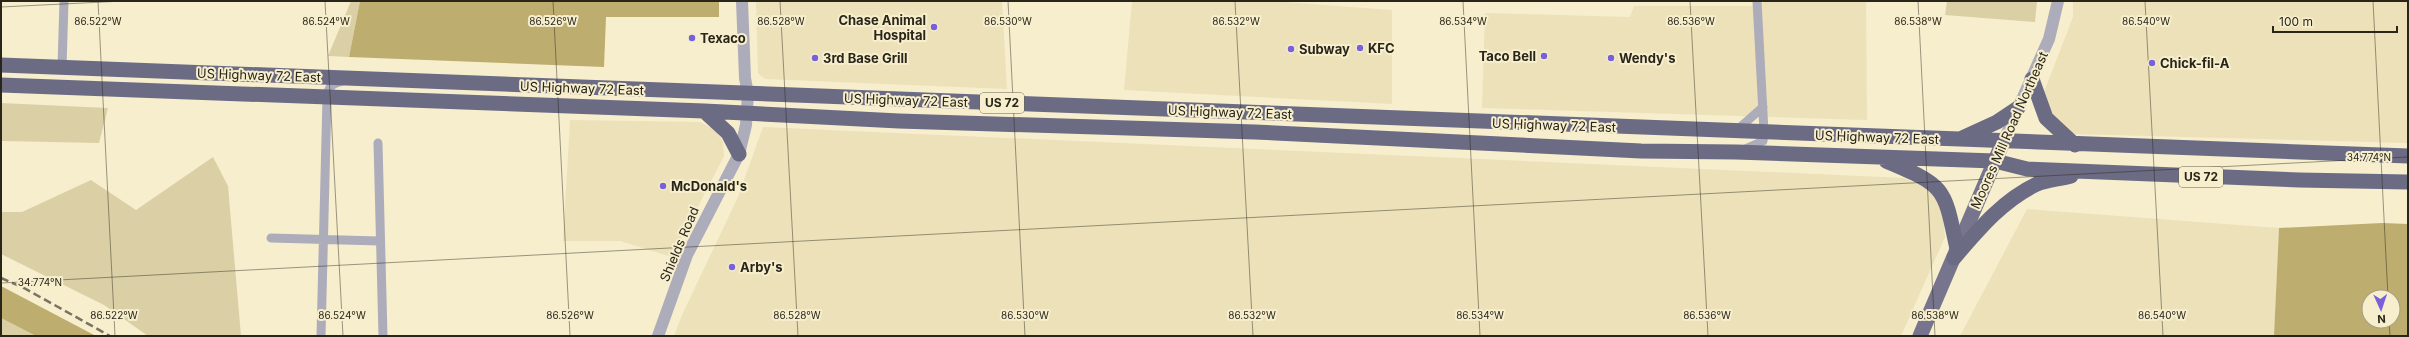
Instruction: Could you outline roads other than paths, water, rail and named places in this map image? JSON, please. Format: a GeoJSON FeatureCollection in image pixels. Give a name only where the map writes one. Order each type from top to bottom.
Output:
{"type":"FeatureCollection","features":[{"type":"Feature","properties":{"kind":"highway","name":"US Highway 72 East"},"geometry":{"type":"LineString","coordinates":[[1,65],[2003,142]]}},
{"type":"Feature","properties":{"kind":"highway"},"geometry":{"type":"LineString","coordinates":[[1,78],[75,80],[87,88]]}},
{"type":"Feature","properties":{"kind":"highway"},"geometry":{"type":"LineString","coordinates":[[2032,79],[2046,118],[2075,145]]}},
{"type":"Feature","properties":{"kind":"highway","name":"US Highway 72 East"},"geometry":{"type":"LineString","coordinates":[[1,85],[1255,132],[1641,151],[1736,152],[1995,161]]}},
{"type":"Feature","properties":{"kind":"highway"},"geometry":{"type":"LineString","coordinates":[[1957,140],[1997,122],[2018,108]]}},
{"type":"Feature","properties":{"kind":"highway"},"geometry":{"type":"LineString","coordinates":[[704,111],[728,133],[739,154]]}},
{"type":"Feature","properties":{"kind":"highway","name":"US 72"},"geometry":{"type":"LineString","coordinates":[[2003,142],[2408,156]]}},
{"type":"Feature","properties":{"kind":"highway"},"geometry":{"type":"LineString","coordinates":[[1878,157],[1936,184],[1949,210],[1955,254]]}},
{"type":"Feature","properties":{"kind":"highway","name":"US 72"},"geometry":{"type":"LineString","coordinates":[[1995,161],[2027,169],[2081,172],[2299,180],[2408,182]]}},
{"type":"Feature","properties":{"kind":"highway"},"geometry":{"type":"LineString","coordinates":[[1955,254],[1997,211],[2018,194],[2039,183],[2059,180],[2081,172]]}},
{"type":"Feature","properties":{"kind":"main road","name":"Moores Mill Road Northeast"},"geometry":{"type":"LineString","coordinates":[[1920,336],[2003,142]]}},
{"type":"Feature","properties":{"kind":"street"},"geometry":{"type":"LineString","coordinates":[[62,67],[64,1]]}},
{"type":"Feature","properties":{"kind":"street","name":"Shields Road"},"geometry":{"type":"LineString","coordinates":[[658,336],[694,238],[739,154],[747,114],[748,94],[745,78],[742,1]]}},
{"type":"Feature","properties":{"kind":"street"},"geometry":{"type":"LineString","coordinates":[[1736,152],[1763,141],[1763,107],[1757,1]]}},
{"type":"Feature","properties":{"kind":"street","name":"Moores Mill Road Northeast"},"geometry":{"type":"LineString","coordinates":[[2003,142],[2049,39],[2058,1]]}},
{"type":"Feature","properties":{"kind":"street"},"geometry":{"type":"LineString","coordinates":[[321,336],[327,98],[328,90],[332,84],[350,79]]}},
{"type":"Feature","properties":{"kind":"street"},"geometry":{"type":"LineString","coordinates":[[1734,132],[1746,124],[1763,107]]}},
{"type":"Feature","properties":{"kind":"street"},"geometry":{"type":"LineString","coordinates":[[378,143],[379,241],[383,336]]}},
{"type":"Feature","properties":{"kind":"street"},"geometry":{"type":"LineString","coordinates":[[271,238],[379,241]]}},
{"type":"Feature","properties":{"kind":"railway"},"geometry":{"type":"LineString","coordinates":[[1,278],[24,288],[110,336]]}},
{"type":"Feature","properties":{"kind":"place","name":"Chase Animal Hospital"},"geometry":{"type":"Point","coordinates":[934,27]}},
{"type":"Feature","properties":{"kind":"place","name":"Texaco"},"geometry":{"type":"Point","coordinates":[692,38]}},
{"type":"Feature","properties":{"kind":"place","name":"KFC"},"geometry":{"type":"Point","coordinates":[1360,48]}},
{"type":"Feature","properties":{"kind":"place","name":"Subway"},"geometry":{"type":"Point","coordinates":[1291,49]}},
{"type":"Feature","properties":{"kind":"place","name":"Taco Bell"},"geometry":{"type":"Point","coordinates":[1544,56]}},
{"type":"Feature","properties":{"kind":"place","name":"3rd Base Grill"},"geometry":{"type":"Point","coordinates":[815,58]}},
{"type":"Feature","properties":{"kind":"place","name":"Wendy's"},"geometry":{"type":"Point","coordinates":[1611,58]}},
{"type":"Feature","properties":{"kind":"place","name":"Chick-fil-A"},"geometry":{"type":"Point","coordinates":[2152,63]}},
{"type":"Feature","properties":{"kind":"place","name":"McDonald's"},"geometry":{"type":"Point","coordinates":[663,186]}},
{"type":"Feature","properties":{"kind":"place","name":"Arby's"},"geometry":{"type":"Point","coordinates":[732,267]}}]}
